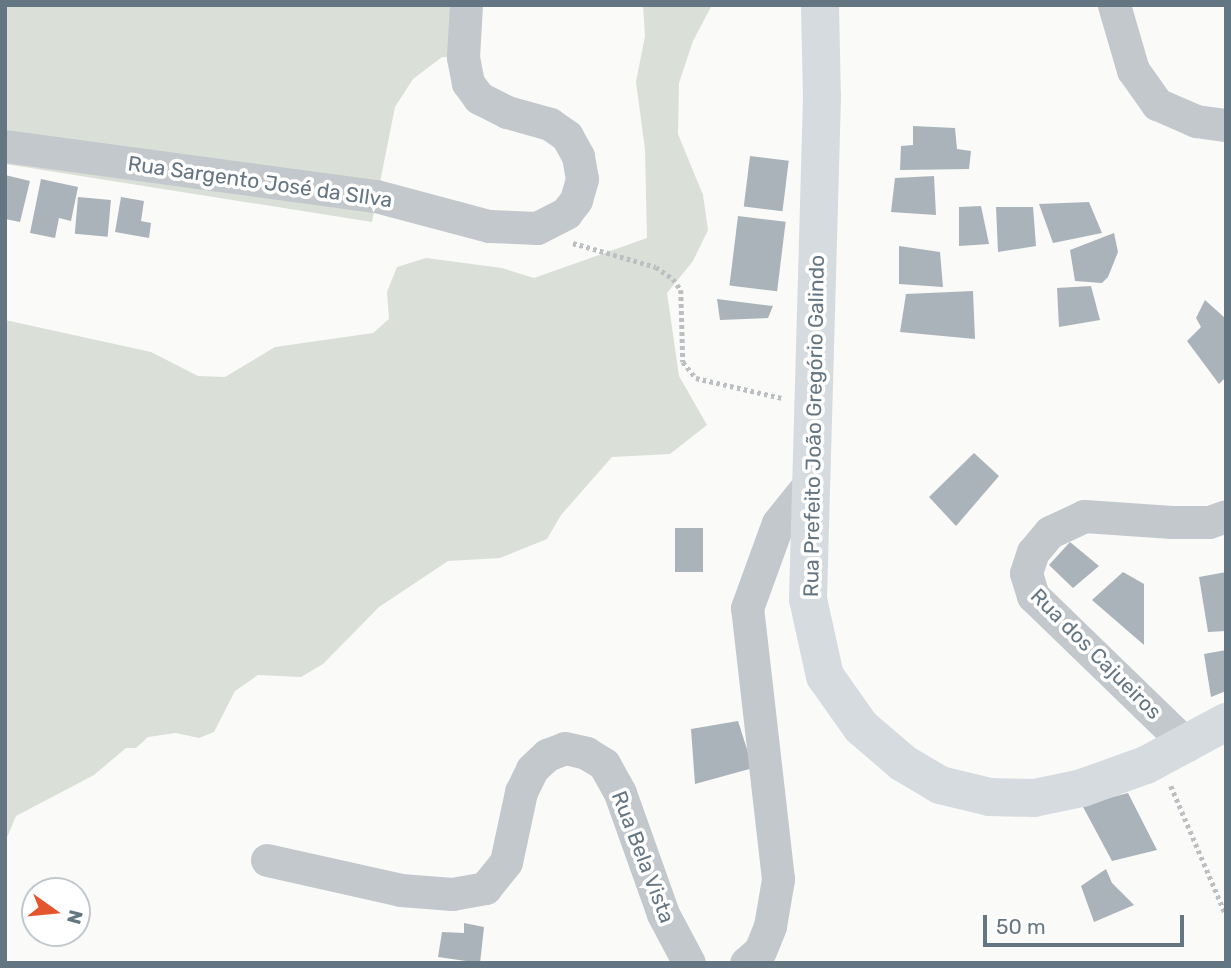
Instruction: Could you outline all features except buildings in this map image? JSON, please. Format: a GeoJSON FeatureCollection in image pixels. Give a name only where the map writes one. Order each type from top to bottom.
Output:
{"type":"FeatureCollection","features":[{"type":"Feature","properties":{"kind":"main road","name":"Rua Prefeito João Gregório Galindo"},"geometry":{"type":"LineString","coordinates":[[820,5],[808,599],[825,676],[861,727],[903,763],[940,785],[990,796],[1034,798],[1082,788],[1146,765],[1226,722]]}},
{"type":"Feature","properties":{"kind":"street","name":"Rua Sargento José da SIlva"},"geometry":{"type":"LineString","coordinates":[[5,146],[376,196],[489,226],[537,228],[566,213],[576,200],[582,179],[578,156],[567,136],[550,124],[507,112],[479,98],[468,83],[463,57],[466,5]]}},
{"type":"Feature","properties":{"kind":"street"},"geometry":{"type":"LineString","coordinates":[[1114,5],[1133,70],[1157,104],[1196,121],[1226,125]]}},
{"type":"Feature","properties":{"kind":"street"},"geometry":{"type":"LineString","coordinates":[[746,963],[760,951],[770,926],[778,879],[747,608],[778,523],[810,484]]}},
{"type":"Feature","properties":{"kind":"street","name":"Rua dos Cajueiros"},"geometry":{"type":"LineString","coordinates":[[1187,745],[1032,596],[1026,573],[1033,552],[1050,532],[1084,516],[1172,522],[1209,522],[1226,516]]}},
{"type":"Feature","properties":{"kind":"street","name":"Rua Bela Vista"},"geometry":{"type":"LineString","coordinates":[[267,860],[401,890],[452,894],[485,888],[506,862],[521,792],[532,769],[547,755],[565,748],[586,753],[604,764],[620,793],[663,914],[689,963]]}},
{"type":"Feature","properties":{"kind":"path"},"geometry":{"type":"LineString","coordinates":[[564,240],[613,252],[656,267],[673,279],[681,290],[683,362],[696,378],[814,405]]}},
{"type":"Feature","properties":{"kind":"path"},"geometry":{"type":"LineString","coordinates":[[1146,765],[1175,790],[1226,915]]}},
{"type":"Feature","properties":{"kind":"shaded area"},"geometry":{"type":"Polygon","coordinates":[[[5,5],[466,5],[463,57],[442,57],[413,79],[395,107],[372,222],[5,164],[5,5]]]}},
{"type":"Feature","properties":{"kind":"shaded area"},"geometry":{"type":"Polygon","coordinates":[[[643,5],[712,5],[693,41],[679,83],[678,134],[703,195],[708,230],[693,261],[667,293],[679,376],[707,425],[670,454],[612,457],[561,515],[547,539],[500,558],[448,561],[379,607],[323,664],[301,677],[258,675],[235,691],[214,732],[199,738],[176,733],[148,737],[136,748],[126,748],[94,775],[16,816],[5,842],[5,320],[151,352],[198,376],[225,377],[275,347],[373,333],[389,319],[387,292],[397,267],[426,258],[502,268],[534,278],[647,238],[645,149],[636,82],[645,36],[643,5]]]}}]}
